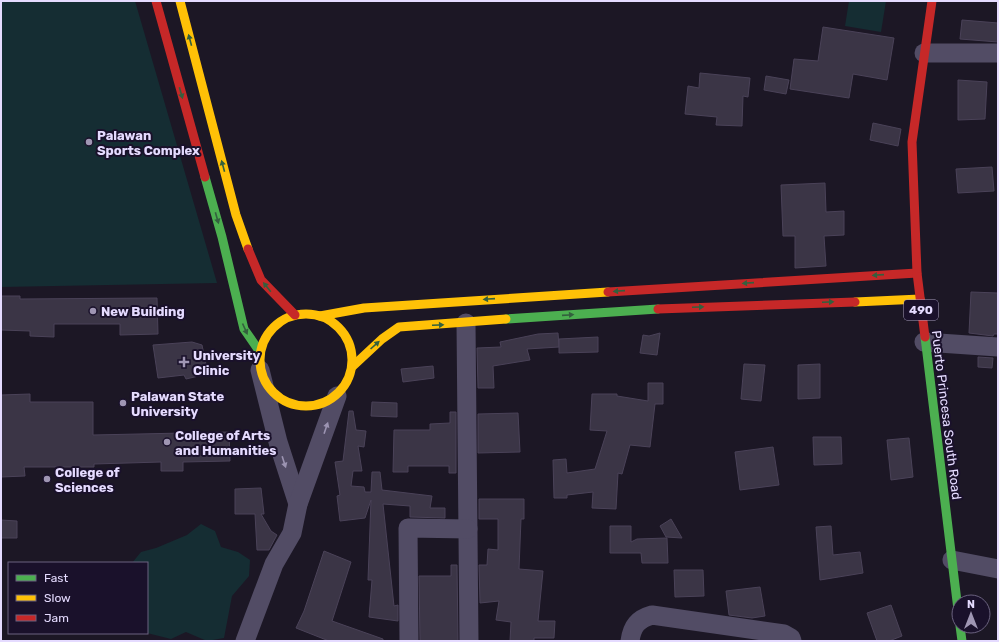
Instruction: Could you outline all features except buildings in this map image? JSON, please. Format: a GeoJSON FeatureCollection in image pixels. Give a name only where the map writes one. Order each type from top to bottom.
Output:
{"type":"FeatureCollection","features":[{"type":"Feature","properties":{"kind":"street"},"geometry":{"type":"LineString","coordinates":[[156,1],[222,237],[244,329],[260,361],[267,388],[282,401],[300,407],[320,405],[337,396]]}},
{"type":"Feature","properties":{"kind":"street"},"geometry":{"type":"LineString","coordinates":[[180,1],[236,215],[250,254],[261,280],[295,315]]}},
{"type":"Feature","properties":{"kind":"street","name":"Puerto Princesa South Road"},"geometry":{"type":"LineString","coordinates":[[932,1],[915,111],[912,142],[917,273],[924,342],[956,594]]}},
{"type":"Feature","properties":{"kind":"street"},"geometry":{"type":"LineString","coordinates":[[924,53],[998,53]]}},
{"type":"Feature","properties":{"kind":"street"},"geometry":{"type":"LineString","coordinates":[[320,316],[364,308],[414,304],[917,273]]}},
{"type":"Feature","properties":{"kind":"street"},"geometry":{"type":"LineString","coordinates":[[353,366],[382,339],[399,327],[640,310],[920,300]]}},
{"type":"Feature","properties":{"kind":"street"},"geometry":{"type":"LineString","coordinates":[[245,641],[274,564],[292,534],[298,504],[337,396],[350,378],[353,366],[348,340],[336,324],[320,316],[307,314],[295,315],[278,322],[266,335],[260,361],[278,442],[298,504]]}},
{"type":"Feature","properties":{"kind":"street"},"geometry":{"type":"LineString","coordinates":[[466,323],[468,641]]}},
{"type":"Feature","properties":{"kind":"street"},"geometry":{"type":"LineString","coordinates":[[924,342],[998,347]]}},
{"type":"Feature","properties":{"kind":"street"},"geometry":{"type":"LineString","coordinates":[[409,641],[408,528],[468,529]]}},
{"type":"Feature","properties":{"kind":"street"},"geometry":{"type":"LineString","coordinates":[[952,560],[998,569]]}},
{"type":"Feature","properties":{"kind":"street"},"geometry":{"type":"LineString","coordinates":[[630,641],[635,624],[643,618],[652,615],[784,634],[791,638],[792,641]]}},
{"type":"Feature","properties":{"kind":"green space","name":"Palawan Sports Complex"},"geometry":{"type":"Polygon","coordinates":[[[1,1],[135,1],[217,283],[1,287],[1,1]]]}},
{"type":"Feature","properties":{"kind":"green space"},"geometry":{"type":"Polygon","coordinates":[[[849,1],[886,1],[881,32],[845,26],[849,1]]]}},
{"type":"Feature","properties":{"kind":"green space"},"geometry":{"type":"Polygon","coordinates":[[[201,524],[215,531],[221,547],[238,552],[250,560],[249,576],[232,596],[224,638],[207,641],[186,632],[171,639],[148,633],[148,562],[133,562],[141,552],[156,548],[187,535],[201,524]]]}},
{"type":"Feature","properties":{"kind":"traffic: fast"},"geometry":{"type":"LineString","coordinates":[[205,177],[222,237],[244,329],[260,352]]}},
{"type":"Feature","properties":{"kind":"traffic: fast"},"geometry":{"type":"LineString","coordinates":[[506,319],[658,309]]}},
{"type":"Feature","properties":{"kind":"traffic: fast"},"geometry":{"type":"LineString","coordinates":[[925,337],[956,594]]}},
{"type":"Feature","properties":{"kind":"traffic: fast"},"geometry":{"type":"LineString","coordinates":[[961,634],[962,641]]}},
{"type":"Feature","properties":{"kind":"traffic: slow"},"geometry":{"type":"LineString","coordinates":[[180,1],[236,215],[248,249]]}},
{"type":"Feature","properties":{"kind":"traffic: slow"},"geometry":{"type":"LineString","coordinates":[[320,316],[364,308],[608,292]]}},
{"type":"Feature","properties":{"kind":"traffic: slow"},"geometry":{"type":"LineString","coordinates":[[855,302],[920,299]]}},
{"type":"Feature","properties":{"kind":"traffic: slow"},"geometry":{"type":"LineString","coordinates":[[306,314],[324,317],[339,327],[349,342],[352,360],[349,378],[339,393],[324,403],[306,406],[288,403],[273,393],[263,378],[260,360],[263,342],[273,327],[288,317],[306,314]]}},
{"type":"Feature","properties":{"kind":"traffic: slow"},"geometry":{"type":"LineString","coordinates":[[353,366],[382,339],[399,327],[506,319]]}},
{"type":"Feature","properties":{"kind":"traffic: jam"},"geometry":{"type":"LineString","coordinates":[[156,1],[205,177]]}},
{"type":"Feature","properties":{"kind":"traffic: jam"},"geometry":{"type":"LineString","coordinates":[[925,337],[917,273],[912,142],[932,1]]}},
{"type":"Feature","properties":{"kind":"traffic: jam"},"geometry":{"type":"LineString","coordinates":[[248,249],[261,280],[295,315]]}},
{"type":"Feature","properties":{"kind":"traffic: jam"},"geometry":{"type":"LineString","coordinates":[[608,292],[917,273]]}},
{"type":"Feature","properties":{"kind":"traffic: jam"},"geometry":{"type":"LineString","coordinates":[[658,309],[855,302]]}},
{"type":"Feature","properties":{"kind":"place","name":"Palawan Sports Complex"},"geometry":{"type":"Point","coordinates":[89,142]}},
{"type":"Feature","properties":{"kind":"place","name":"New Building"},"geometry":{"type":"Point","coordinates":[93,311]}},
{"type":"Feature","properties":{"kind":"place","name":"University Clinic"},"geometry":{"type":"Point","coordinates":[184,362]}},
{"type":"Feature","properties":{"kind":"place","name":"Palawan State University"},"geometry":{"type":"Point","coordinates":[123,403]}},
{"type":"Feature","properties":{"kind":"place","name":"College of Arts and Humanities"},"geometry":{"type":"Point","coordinates":[167,442]}},
{"type":"Feature","properties":{"kind":"place","name":"College of Sciences"},"geometry":{"type":"Point","coordinates":[47,479]}}]}
